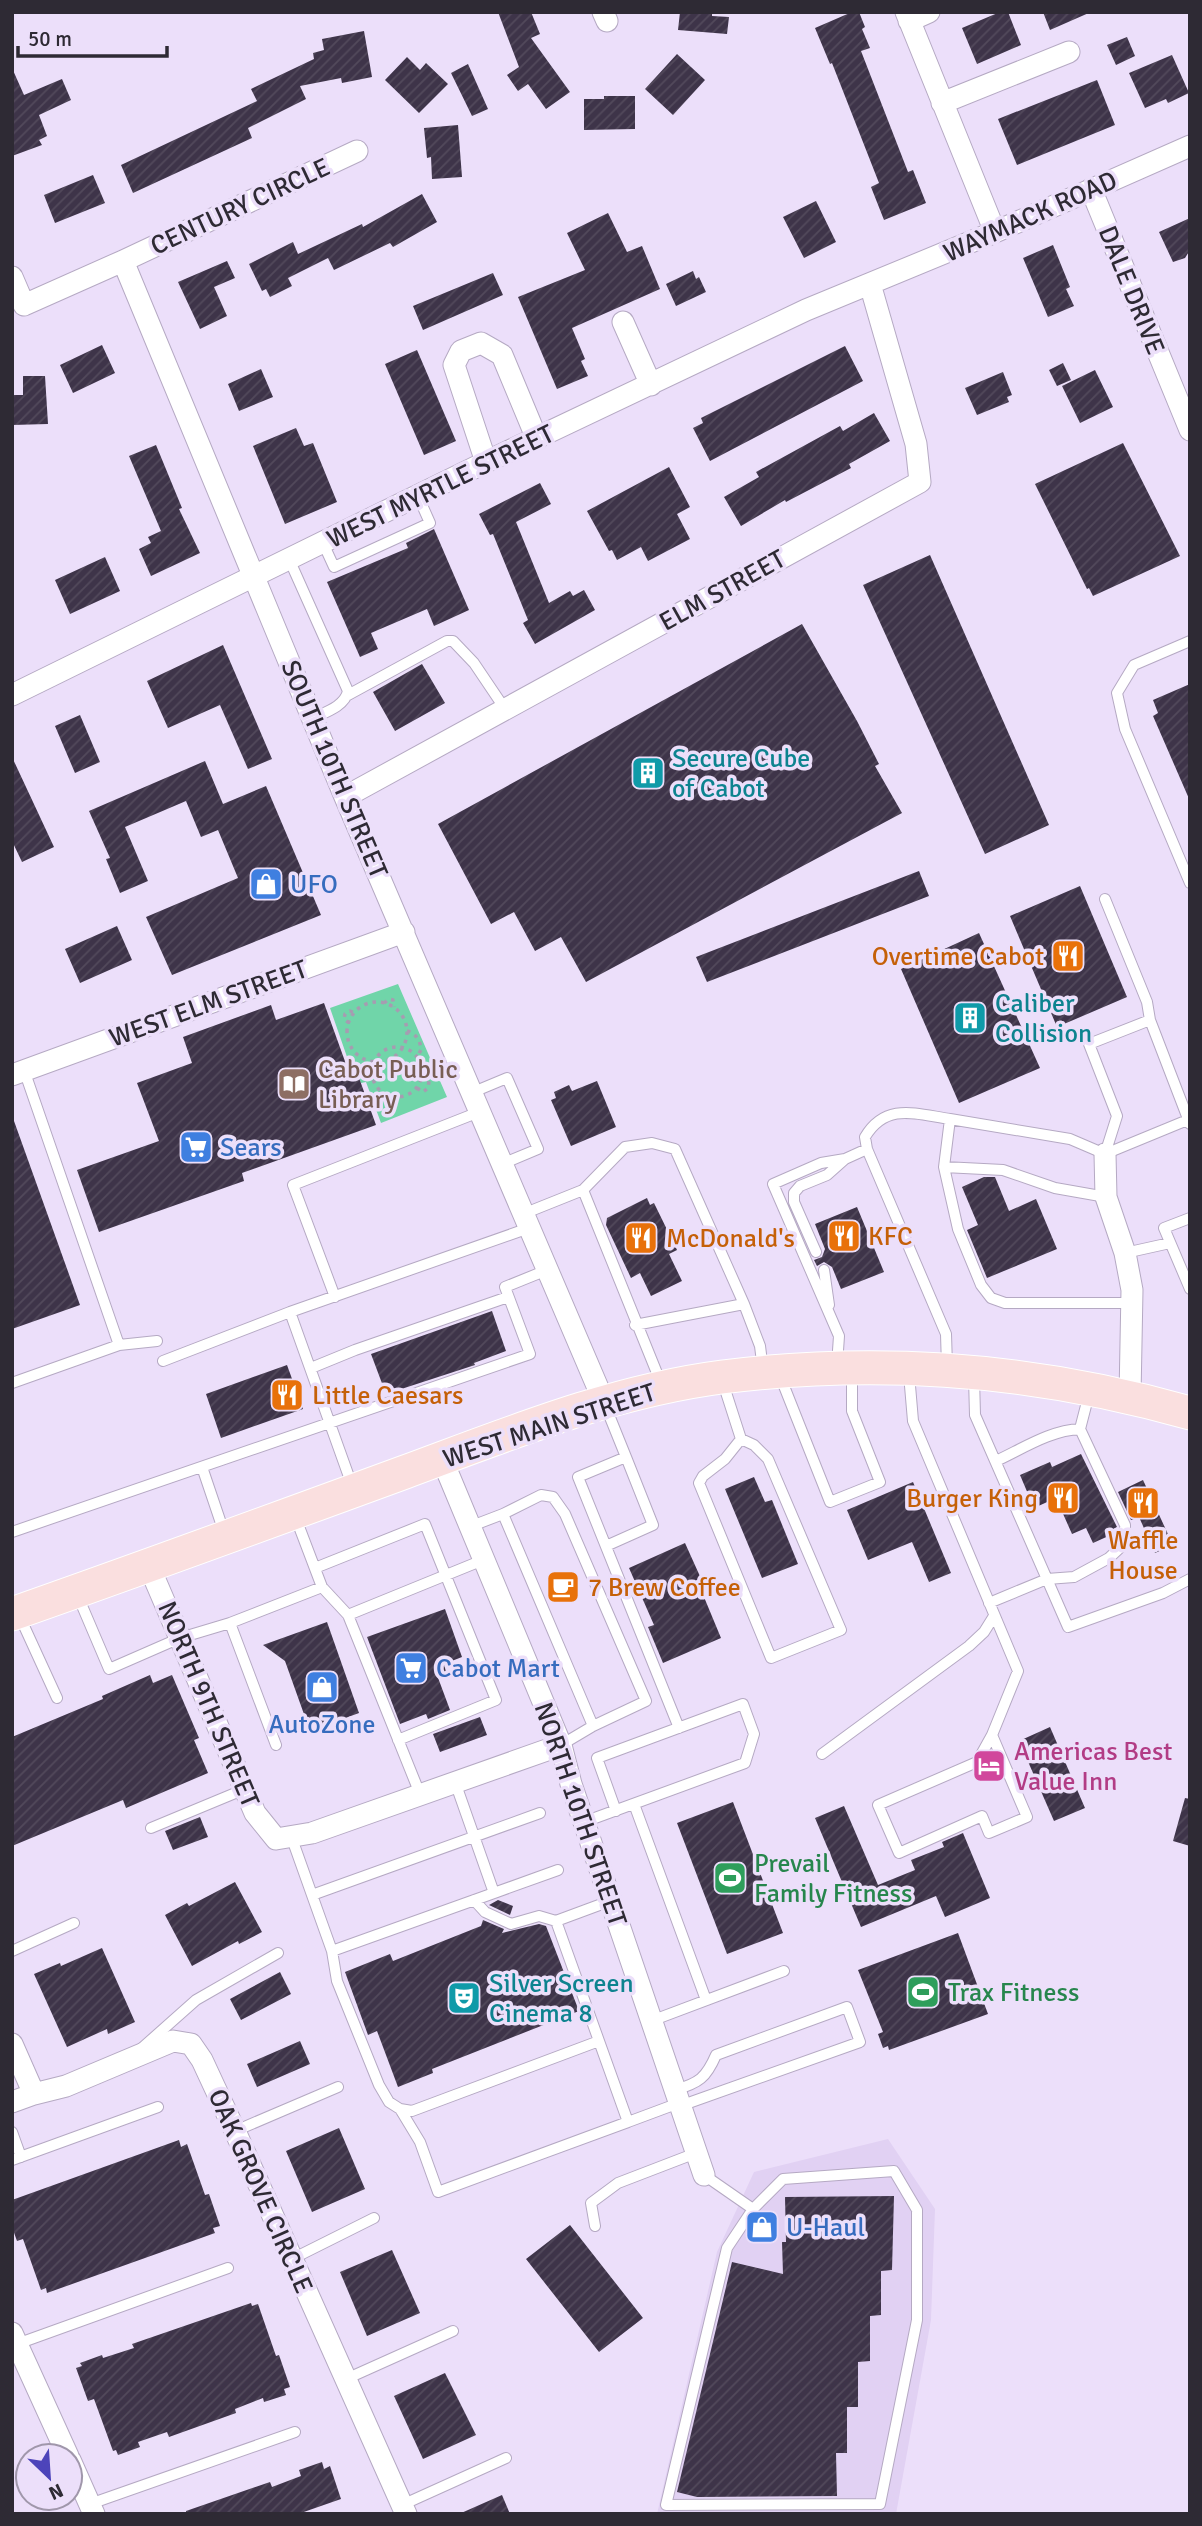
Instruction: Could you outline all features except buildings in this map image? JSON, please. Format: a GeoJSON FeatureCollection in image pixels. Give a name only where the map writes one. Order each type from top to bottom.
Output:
{"type":"FeatureCollection","features":[{"type":"Feature","properties":{"kind":"main road","name":"WEST MAIN STREET"},"geometry":{"type":"LineString","coordinates":[[15,1613],[604,1402],[721,1377],[844,1368],[960,1370],[1091,1388],[1190,1413]]}},
{"type":"Feature","properties":{"kind":"street"},"geometry":{"type":"LineString","coordinates":[[929,12],[908,17],[995,232]]}},
{"type":"Feature","properties":{"kind":"street"},"geometry":{"type":"LineString","coordinates":[[942,103],[1069,52]]}},
{"type":"Feature","properties":{"kind":"street","name":"WAYMACK ROAD"},"geometry":{"type":"LineString","coordinates":[[870,284],[1190,146]]}},
{"type":"Feature","properties":{"kind":"street","name":"CENTURY CIRCLE"},"geometry":{"type":"LineString","coordinates":[[123,261],[357,151]]}},
{"type":"Feature","properties":{"kind":"street","name":"DALE DRIVE"},"geometry":{"type":"LineString","coordinates":[[1091,189],[1190,430]]}},
{"type":"Feature","properties":{"kind":"street"},"geometry":{"type":"LineString","coordinates":[[12,277],[23,305],[123,261]]}},
{"type":"Feature","properties":{"kind":"street","name":"SOUTH 10TH STREET"},"geometry":{"type":"LineString","coordinates":[[123,261],[345,797],[604,1402]]}},
{"type":"Feature","properties":{"kind":"street","name":"WEST MYRTLE STREET"},"geometry":{"type":"LineString","coordinates":[[12,695],[486,462],[806,310],[870,284]]}},
{"type":"Feature","properties":{"kind":"street","name":"ELM STREET"},"geometry":{"type":"LineString","coordinates":[[345,797],[920,482],[916,444],[870,284]]}},
{"type":"Feature","properties":{"kind":"street"},"geometry":{"type":"LineString","coordinates":[[623,322],[651,385]]}},
{"type":"Feature","properties":{"kind":"street"},"geometry":{"type":"LineString","coordinates":[[486,462],[454,365],[461,351],[481,343],[502,355],[537,439]]}},
{"type":"Feature","properties":{"kind":"street","name":"WEST ELM STREET"},"geometry":{"type":"LineString","coordinates":[[18,1073],[404,932]]}},
{"type":"Feature","properties":{"kind":"street"},"geometry":{"type":"LineString","coordinates":[[1105,1154],[1106,1197],[1125,1253],[1132,1290],[1130,1396]]}},
{"type":"Feature","properties":{"kind":"street","name":"NORTH 10TH STREET"},"geometry":{"type":"LineString","coordinates":[[442,1459],[561,1745],[584,1822],[704,2175]]}},
{"type":"Feature","properties":{"kind":"street","name":"NORTH 9TH STREET"},"geometry":{"type":"LineString","coordinates":[[149,1566],[255,1813],[284,1838]]}},
{"type":"Feature","properties":{"kind":"street"},"geometry":{"type":"LineString","coordinates":[[284,1838],[312,1833],[561,1745]]}},
{"type":"Feature","properties":{"kind":"street","name":"OAK GROVE CIRCLE"},"geometry":{"type":"LineString","coordinates":[[12,2102],[66,2087],[173,2041],[191,2044],[202,2060],[235,2131],[404,2509]]}},
{"type":"Feature","properties":{"kind":"street"},"geometry":{"type":"LineString","coordinates":[[12,2044],[33,2094]]}},
{"type":"Feature","properties":{"kind":"street"},"geometry":{"type":"LineString","coordinates":[[15,2338],[62,2442]]}},
{"type":"Feature","properties":{"kind":"street"},"geometry":{"type":"LineString","coordinates":[[84,2491],[92,2509]]}},
{"type":"Feature","properties":{"kind":"lane"},"geometry":{"type":"LineString","coordinates":[[323,543],[334,566],[430,523],[418,496]]}},
{"type":"Feature","properties":{"kind":"lane"},"geometry":{"type":"LineString","coordinates":[[289,559],[348,695]]}},
{"type":"Feature","properties":{"kind":"lane"},"geometry":{"type":"LineString","coordinates":[[313,718],[340,704],[348,695],[447,641],[453,641],[474,663],[505,709]]}},
{"type":"Feature","properties":{"kind":"lane"},"geometry":{"type":"LineString","coordinates":[[1190,641],[1134,665],[1117,693],[1125,729],[1190,883]]}},
{"type":"Feature","properties":{"kind":"lane"},"geometry":{"type":"LineString","coordinates":[[1105,899],[1147,1002],[1150,1020],[1189,1121],[1105,1154],[1070,1139],[950,1119],[895,1113],[872,1126],[865,1137],[867,1149],[946,1334],[975,1415],[1068,1627],[1163,1593],[1190,1579]]}},
{"type":"Feature","properties":{"kind":"lane"},"geometry":{"type":"LineString","coordinates":[[1105,1154],[1117,1116],[1089,1044],[1150,1020]]}},
{"type":"Feature","properties":{"kind":"lane"},"geometry":{"type":"LineString","coordinates":[[18,1073],[120,1345]]}},
{"type":"Feature","properties":{"kind":"lane"},"geometry":{"type":"LineString","coordinates":[[335,1297],[293,1185],[475,1102],[507,1078],[538,1149],[502,1164]]}},
{"type":"Feature","properties":{"kind":"lane"},"geometry":{"type":"LineString","coordinates":[[950,1119],[944,1167],[958,1229],[981,1285],[992,1298],[1005,1303],[1132,1303]]}},
{"type":"Feature","properties":{"kind":"lane"},"geometry":{"type":"LineString","coordinates":[[163,1362],[526,1221],[583,1190],[625,1147],[652,1143],[675,1149],[830,1502],[880,1482],[852,1411],[839,1336],[773,1184],[821,1163],[845,1158],[867,1149]]}},
{"type":"Feature","properties":{"kind":"lane"},"geometry":{"type":"LineString","coordinates":[[816,1252],[794,1202],[794,1193],[800,1186],[827,1175],[845,1158]]}},
{"type":"Feature","properties":{"kind":"lane"},"geometry":{"type":"LineString","coordinates":[[944,1167],[1003,1170],[1055,1188],[1106,1197]]}},
{"type":"Feature","properties":{"kind":"lane"},"geometry":{"type":"LineString","coordinates":[[583,1190],[635,1325],[663,1388]]}},
{"type":"Feature","properties":{"kind":"lane"},"geometry":{"type":"LineString","coordinates":[[1190,1217],[1164,1228],[1190,1289]]}},
{"type":"Feature","properties":{"kind":"lane"},"geometry":{"type":"LineString","coordinates":[[1125,1253],[1170,1242]]}},
{"type":"Feature","properties":{"kind":"lane"},"geometry":{"type":"LineString","coordinates":[[12,1532],[530,1354],[505,1287],[547,1270]]}},
{"type":"Feature","properties":{"kind":"lane"},"geometry":{"type":"LineString","coordinates":[[824,1270],[830,1315]]}},
{"type":"Feature","properties":{"kind":"lane"},"geometry":{"type":"LineString","coordinates":[[311,1368],[509,1297]]}},
{"type":"Feature","properties":{"kind":"lane"},"geometry":{"type":"LineString","coordinates":[[635,1325],[744,1304]]}},
{"type":"Feature","properties":{"kind":"lane"},"geometry":{"type":"LineString","coordinates":[[290,1312],[354,1491]]}},
{"type":"Feature","properties":{"kind":"lane"},"geometry":{"type":"LineString","coordinates":[[12,1383],[120,1345],[157,1340]]}},
{"type":"Feature","properties":{"kind":"lane"},"geometry":{"type":"LineString","coordinates":[[909,1368],[914,1421],[1018,1671],[992,1735],[976,1762],[878,1805],[899,1853],[982,1816],[989,1833],[1027,1817],[992,1735]]}},
{"type":"Feature","properties":{"kind":"lane"},"geometry":{"type":"LineString","coordinates":[[721,1377],[741,1439],[754,1445],[768,1459],[841,1630],[771,1658],[699,1483],[725,1459],[741,1439]]}},
{"type":"Feature","properties":{"kind":"lane"},"geometry":{"type":"LineString","coordinates":[[989,1603],[1047,1579],[1073,1577],[1109,1558],[1125,1542],[1125,1525],[1080,1429],[1091,1388]]}},
{"type":"Feature","properties":{"kind":"lane"},"geometry":{"type":"LineString","coordinates":[[604,1402],[653,1525],[606,1546]]}},
{"type":"Feature","properties":{"kind":"lane"},"geometry":{"type":"LineString","coordinates":[[996,1461],[1043,1439],[1071,1429],[1080,1429]]}},
{"type":"Feature","properties":{"kind":"lane"},"geometry":{"type":"LineString","coordinates":[[626,1457],[578,1477],[679,1728]]}},
{"type":"Feature","properties":{"kind":"lane"},"geometry":{"type":"LineString","coordinates":[[202,1467],[226,1538]]}},
{"type":"Feature","properties":{"kind":"lane"},"geometry":{"type":"LineString","coordinates":[[469,1527],[541,1495],[553,1497],[565,1514],[646,1701],[593,1726],[561,1745]]}},
{"type":"Feature","properties":{"kind":"lane"},"geometry":{"type":"LineString","coordinates":[[294,1513],[323,1587],[348,1615],[420,1794]]}},
{"type":"Feature","properties":{"kind":"lane"},"geometry":{"type":"LineString","coordinates":[[503,1514],[593,1726]]}},
{"type":"Feature","properties":{"kind":"lane"},"geometry":{"type":"LineString","coordinates":[[315,1569],[425,1524],[496,1700],[398,1740]]}},
{"type":"Feature","properties":{"kind":"lane"},"geometry":{"type":"LineString","coordinates":[[348,1615],[483,1560]]}},
{"type":"Feature","properties":{"kind":"lane"},"geometry":{"type":"LineString","coordinates":[[76,1592],[109,1669],[180,1638],[230,1623],[323,1587]]}},
{"type":"Feature","properties":{"kind":"lane"},"geometry":{"type":"LineString","coordinates":[[15,1613],[57,1698]]}},
{"type":"Feature","properties":{"kind":"lane"},"geometry":{"type":"LineString","coordinates":[[822,1754],[969,1646],[984,1632],[994,1616]]}},
{"type":"Feature","properties":{"kind":"lane"},"geometry":{"type":"LineString","coordinates":[[230,1623],[276,1745]]}},
{"type":"Feature","properties":{"kind":"lane"},"geometry":{"type":"LineString","coordinates":[[584,1822],[616,1811],[745,1763],[754,1734],[743,1704],[597,1758],[616,1811]]}},
{"type":"Feature","properties":{"kind":"lane"},"geometry":{"type":"LineString","coordinates":[[454,1781],[494,1893]]}},
{"type":"Feature","properties":{"kind":"lane"},"geometry":{"type":"LineString","coordinates":[[151,1828],[245,1789]]}},
{"type":"Feature","properties":{"kind":"lane"},"geometry":{"type":"LineString","coordinates":[[634,1804],[706,2000]]}},
{"type":"Feature","properties":{"kind":"lane"},"geometry":{"type":"LineString","coordinates":[[312,1895],[540,1813]]}},
{"type":"Feature","properties":{"kind":"lane"},"geometry":{"type":"LineString","coordinates":[[284,1838],[312,1895],[332,1951],[337,1981],[379,2085],[389,2102],[400,2109],[412,2111],[599,2041]]}},
{"type":"Feature","properties":{"kind":"lane"},"geometry":{"type":"LineString","coordinates":[[332,1951],[558,1870]]}},
{"type":"Feature","properties":{"kind":"lane"},"geometry":{"type":"LineString","coordinates":[[474,1900],[485,1912],[511,1924],[540,1916],[556,1921],[610,1900]]}},
{"type":"Feature","properties":{"kind":"lane"},"geometry":{"type":"LineString","coordinates":[[556,1921],[628,2122]]}},
{"type":"Feature","properties":{"kind":"lane"},"geometry":{"type":"LineString","coordinates":[[12,1951],[74,1923]]}},
{"type":"Feature","properties":{"kind":"lane"},"geometry":{"type":"LineString","coordinates":[[129,2059],[196,2000],[278,1953]]}},
{"type":"Feature","properties":{"kind":"lane"},"geometry":{"type":"LineString","coordinates":[[651,2021],[785,1971]]}},
{"type":"Feature","properties":{"kind":"lane"},"geometry":{"type":"LineString","coordinates":[[400,2109],[420,2142],[438,2192],[628,2122],[678,2100],[860,2042],[847,2007],[716,2055],[710,2070],[678,2100]]}},
{"type":"Feature","properties":{"kind":"lane"},"geometry":{"type":"LineString","coordinates":[[235,2131],[338,2087]]}},
{"type":"Feature","properties":{"kind":"lane"},"geometry":{"type":"LineString","coordinates":[[12,2132],[17,2159],[159,2107]]}},
{"type":"Feature","properties":{"kind":"lane"},"geometry":{"type":"LineString","coordinates":[[595,2226],[591,2203],[618,2183],[696,2153]]}},
{"type":"Feature","properties":{"kind":"lane"},"geometry":{"type":"LineString","coordinates":[[894,2171],[917,2210],[917,2320],[880,2504],[666,2505],[727,2248],[753,2209],[783,2179],[894,2171]]}},
{"type":"Feature","properties":{"kind":"lane"},"geometry":{"type":"LineString","coordinates":[[704,2175],[753,2209]]}},
{"type":"Feature","properties":{"kind":"lane"},"geometry":{"type":"LineString","coordinates":[[292,2259],[374,2218]]}},
{"type":"Feature","properties":{"kind":"lane"},"geometry":{"type":"LineString","coordinates":[[15,2338],[228,2268]]}},
{"type":"Feature","properties":{"kind":"lane"},"geometry":{"type":"LineString","coordinates":[[346,2379],[453,2330]]}},
{"type":"Feature","properties":{"kind":"lane"},"geometry":{"type":"LineString","coordinates":[[92,2509],[295,2432]]}},
{"type":"Feature","properties":{"kind":"lane"},"geometry":{"type":"LineString","coordinates":[[404,2509],[506,2458]]}},
{"type":"Feature","properties":{"kind":"path"},"geometry":{"type":"LineString","coordinates":[[370,1003],[384,1003],[394,1007],[403,1017],[407,1031],[403,1048],[390,1059],[374,1062],[362,1058],[352,1049],[348,1038],[349,1023],[354,1013],[370,1003]]}},
{"type":"Feature","properties":{"kind":"path"},"geometry":{"type":"LineString","coordinates":[[407,1031],[414,1034],[419,1042],[421,1051],[417,1057]]}},
{"type":"Feature","properties":{"kind":"path"},"geometry":{"type":"LineString","coordinates":[[387,1049],[410,1050],[421,1065],[422,1077],[417,1088],[406,1096],[394,1098],[377,1089],[372,1079],[374,1062],[377,1056],[387,1049]]}},
{"type":"Feature","properties":{"kind":"path"},"geometry":{"type":"LineString","coordinates":[[417,1088],[423,1092],[429,1086],[428,1079],[422,1077]]}},
{"type":"Feature","properties":{"kind":"shaded area"},"geometry":{"type":"Polygon","coordinates":[[[888,2139],[935,2209],[931,2320],[896,2514],[657,2514],[717,2252],[754,2172],[888,2139]]]}},
{"type":"Feature","properties":{"kind":"green space"},"geometry":{"type":"Polygon","coordinates":[[[398,984],[447,1097],[381,1123],[366,1082],[361,1083],[358,1075],[354,1077],[330,1008],[398,984]]]}},
{"type":"Feature","properties":{"kind":"place","name":"Secure Cube of Cabot"},"geometry":{"type":"Point","coordinates":[648,773]}},
{"type":"Feature","properties":{"kind":"place","name":"UFO"},"geometry":{"type":"Point","coordinates":[266,884]}},
{"type":"Feature","properties":{"kind":"place","name":"Overtime Cabot"},"geometry":{"type":"Point","coordinates":[1068,956]}},
{"type":"Feature","properties":{"kind":"place","name":"Caliber Collision"},"geometry":{"type":"Point","coordinates":[970,1018]}},
{"type":"Feature","properties":{"kind":"place","name":"Cabot Public Library"},"geometry":{"type":"Point","coordinates":[294,1084]}},
{"type":"Feature","properties":{"kind":"place","name":"Sears"},"geometry":{"type":"Point","coordinates":[196,1147]}},
{"type":"Feature","properties":{"kind":"place","name":"KFC"},"geometry":{"type":"Point","coordinates":[844,1236]}},
{"type":"Feature","properties":{"kind":"place","name":"McDonald's"},"geometry":{"type":"Point","coordinates":[641,1238]}},
{"type":"Feature","properties":{"kind":"place","name":"Little Caesars"},"geometry":{"type":"Point","coordinates":[287,1395]}},
{"type":"Feature","properties":{"kind":"place","name":"Burger King"},"geometry":{"type":"Point","coordinates":[1063,1498]}},
{"type":"Feature","properties":{"kind":"place","name":"Waffle House"},"geometry":{"type":"Point","coordinates":[1143,1503]}},
{"type":"Feature","properties":{"kind":"place","name":"7 Brew Coffee"},"geometry":{"type":"Point","coordinates":[563,1587]}},
{"type":"Feature","properties":{"kind":"place","name":"Cabot Mart"},"geometry":{"type":"Point","coordinates":[411,1668]}},
{"type":"Feature","properties":{"kind":"place","name":"AutoZone"},"geometry":{"type":"Point","coordinates":[322,1687]}},
{"type":"Feature","properties":{"kind":"place","name":"Americas Best Value Inn"},"geometry":{"type":"Point","coordinates":[989,1766]}},
{"type":"Feature","properties":{"kind":"place","name":"Prevail Family Fitness"},"geometry":{"type":"Point","coordinates":[730,1878]}},
{"type":"Feature","properties":{"kind":"place","name":"Trax Fitness"},"geometry":{"type":"Point","coordinates":[923,1992]}},
{"type":"Feature","properties":{"kind":"place","name":"Silver Screen Cinema 8"},"geometry":{"type":"Point","coordinates":[464,1998]}},
{"type":"Feature","properties":{"kind":"place","name":"U-Haul"},"geometry":{"type":"Point","coordinates":[762,2227]}}]}
